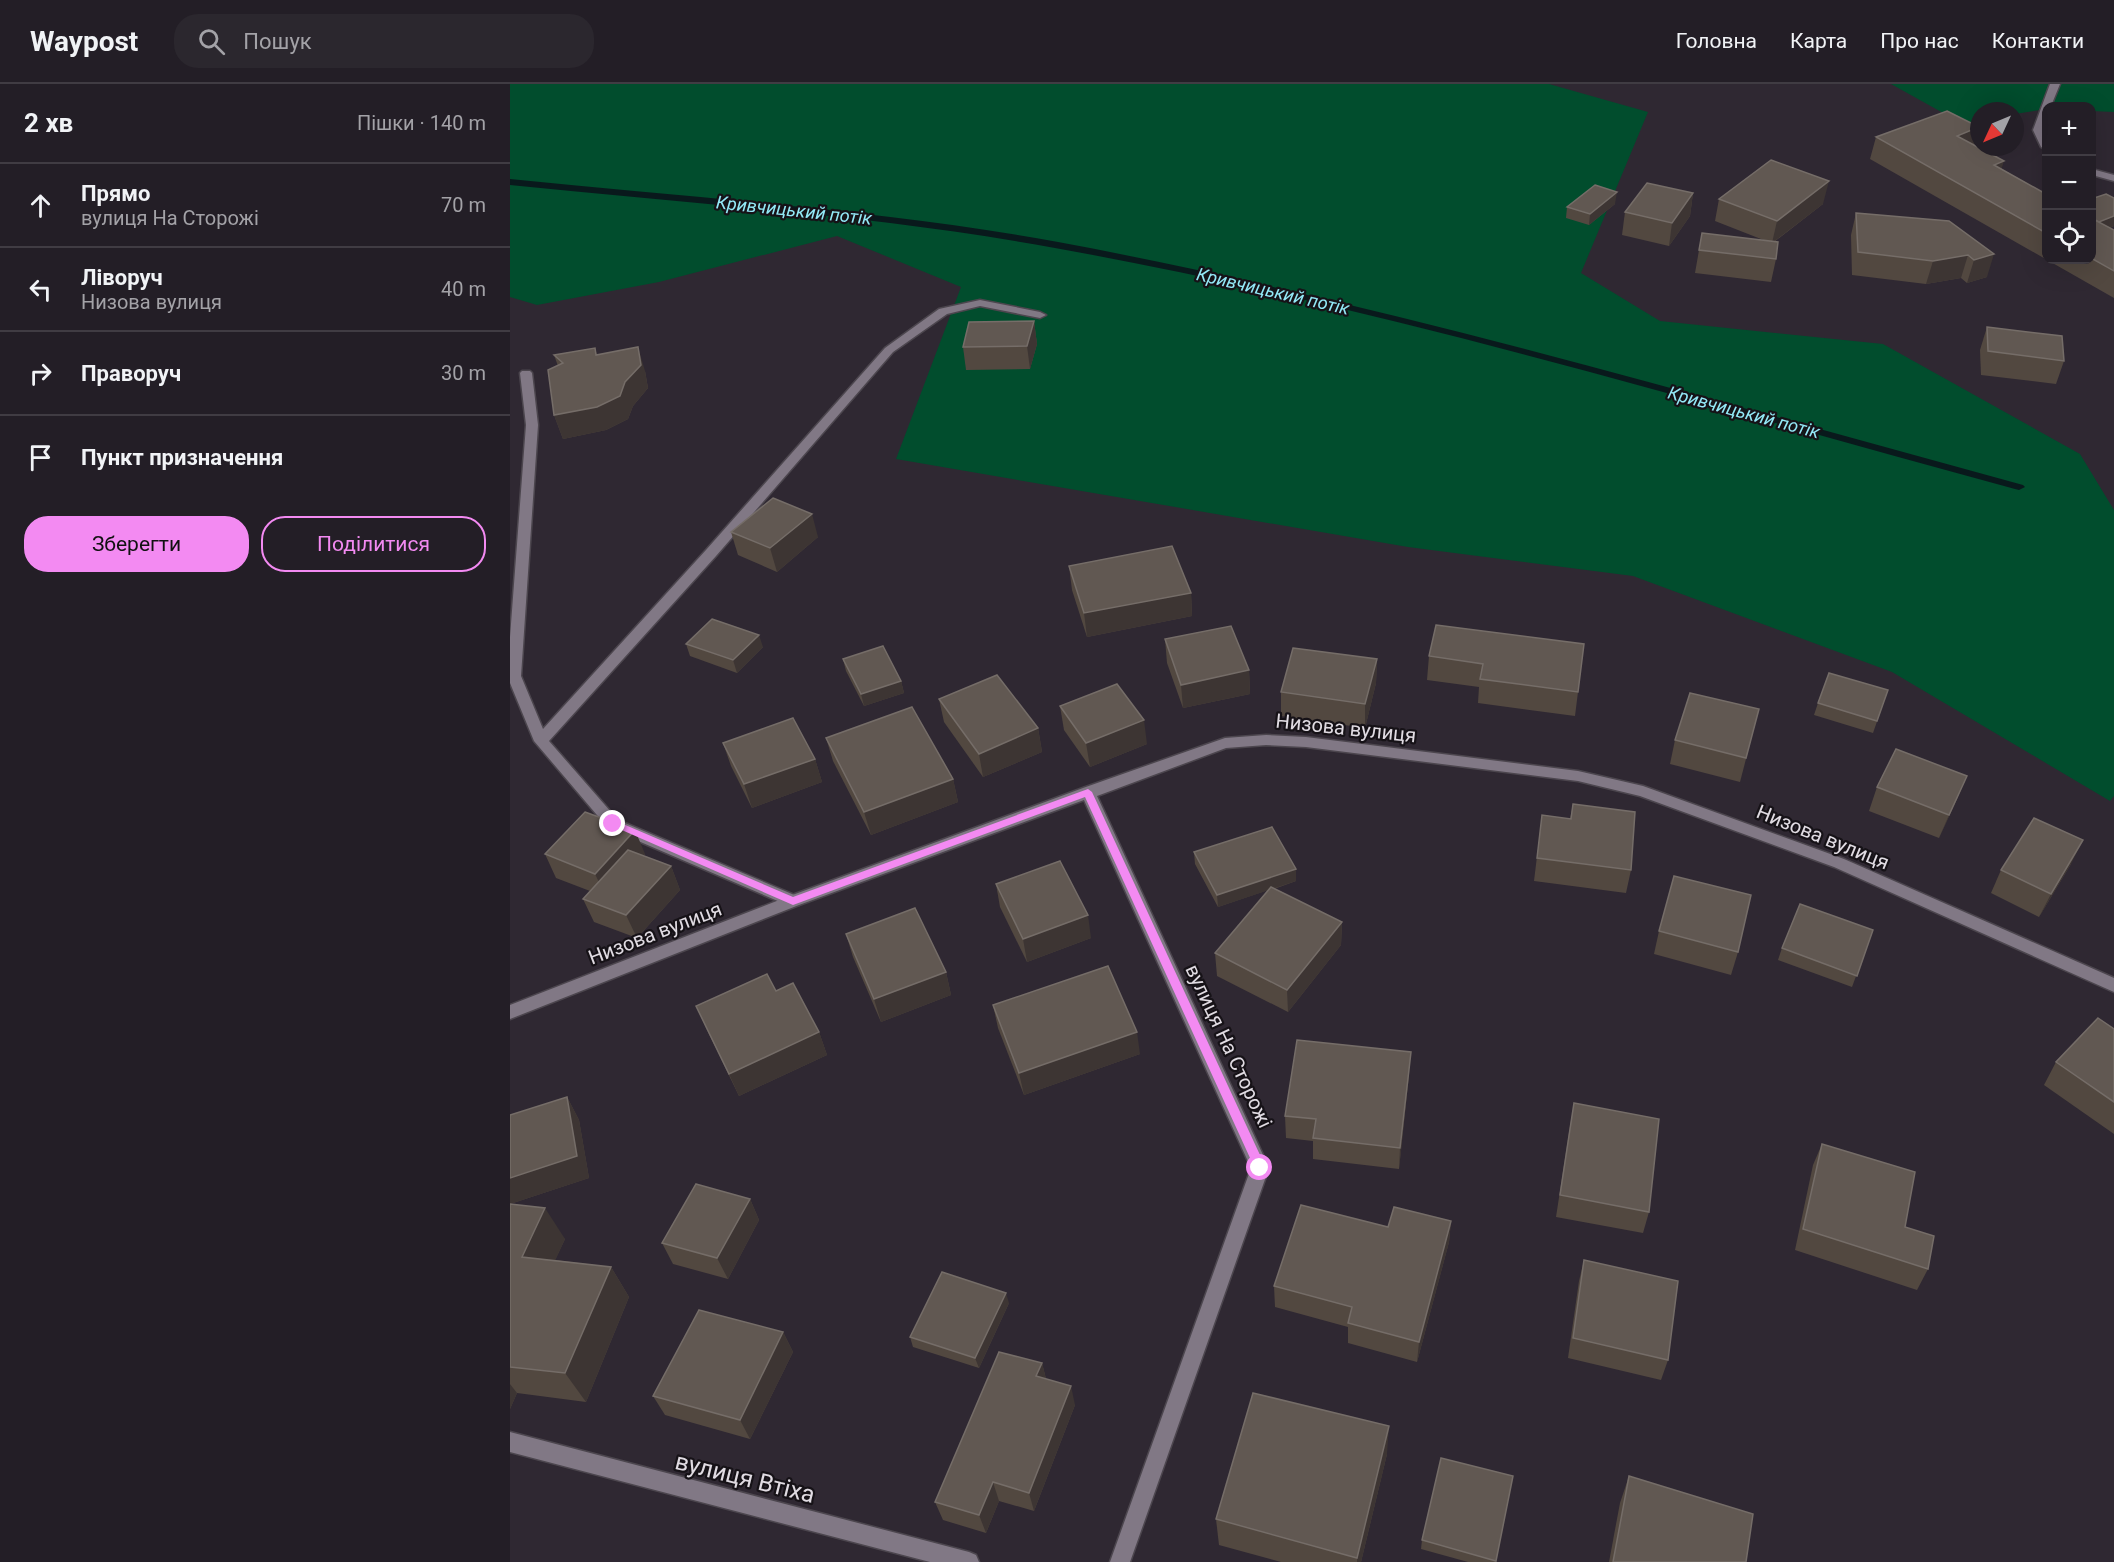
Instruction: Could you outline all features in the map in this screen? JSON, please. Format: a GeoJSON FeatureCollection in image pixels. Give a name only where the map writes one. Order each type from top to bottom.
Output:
{"type":"FeatureCollection","features":[{"type":"Feature","properties":{"kind":"street"},"geometry":{"type":"LineString","coordinates":[[2048,102],[2055,84]]}},
{"type":"Feature","properties":{"kind":"street"},"geometry":{"type":"LineString","coordinates":[[2042,119],[2038,130],[2042,138]]}},
{"type":"Feature","properties":{"kind":"street"},"geometry":{"type":"LineString","coordinates":[[2096,173],[2114,178]]}},
{"type":"Feature","properties":{"kind":"street"},"geometry":{"type":"LineString","coordinates":[[541,741],[711,553],[889,350],[943,311],[980,303],[1040,315]]}},
{"type":"Feature","properties":{"kind":"street"},"geometry":{"type":"LineString","coordinates":[[526,373],[532,425],[514,676],[541,741],[613,824],[793,901]]}},
{"type":"Feature","properties":{"kind":"street","name":"Низова вулиця"},"geometry":{"type":"LineString","coordinates":[[510,1012],[793,901],[1088,792],[1226,743],[1266,740],[1306,742],[1578,776],[1643,791],[1839,863],[2114,985]]}},
{"type":"Feature","properties":{"kind":"street","name":"вулиця На Сторожі"},"geometry":{"type":"LineString","coordinates":[[1088,792],[1260,1168],[1120,1562]]}},
{"type":"Feature","properties":{"kind":"street","name":"вулиця Втіха"},"geometry":{"type":"LineString","coordinates":[[510,1443],[969,1562]]}},
{"type":"Feature","properties":{"kind":"green space"},"geometry":{"type":"Polygon","coordinates":[[[510,84],[1549,84],[1648,112],[1581,273],[1660,321],[1883,344],[2080,454],[2114,510],[2114,796],[2110,801],[1892,672],[1633,576],[1408,547],[896,459],[961,287],[837,236],[659,282],[537,305],[510,297],[510,84]]]}},
{"type":"Feature","properties":{"kind":"green space"},"geometry":{"type":"Polygon","coordinates":[[[1891,84],[2114,84],[2114,112],[2096,111],[2096,102],[2042,102],[2042,110],[2024,113],[2024,102],[1970,102],[1970,123],[1963,124],[1891,84]]]}},
{"type":"Feature","properties":{"kind":"building"},"geometry":{"type":"Polygon","coordinates":[[[1947,111],[1970,122],[1970,131],[1957,136],[1970,143],[1970,156],[1995,156],[2004,161],[1994,165],[2042,192],[2042,231],[1876,137],[1947,111]]]}},
{"type":"Feature","properties":{"kind":"building"},"geometry":{"type":"Polygon","coordinates":[[[1771,160],[1829,181],[1777,221],[1719,199],[1771,160]]]}},
{"type":"Feature","properties":{"kind":"building"},"geometry":{"type":"Polygon","coordinates":[[[1647,183],[1693,193],[1672,223],[1625,212],[1647,183]]]}},
{"type":"Feature","properties":{"kind":"building"},"geometry":{"type":"Polygon","coordinates":[[[1595,185],[1617,192],[1590,214],[1567,207],[1595,185]]]}},
{"type":"Feature","properties":{"kind":"building"},"geometry":{"type":"Polygon","coordinates":[[[2106,194],[2114,198],[2114,216],[2099,222],[2096,220],[2096,197],[2106,194]]]}},
{"type":"Feature","properties":{"kind":"building"},"geometry":{"type":"Polygon","coordinates":[[[1856,213],[1949,221],[1994,254],[1974,260],[1968,255],[1933,261],[1858,252],[1856,213]]]}},
{"type":"Feature","properties":{"kind":"building"},"geometry":{"type":"Polygon","coordinates":[[[2096,221],[2114,230],[2114,271],[2096,261],[2096,221]]]}},
{"type":"Feature","properties":{"kind":"building"},"geometry":{"type":"Polygon","coordinates":[[[1702,233],[1778,242],[1776,259],[1699,250],[1702,233]]]}},
{"type":"Feature","properties":{"kind":"building"},"geometry":{"type":"Polygon","coordinates":[[[1034,321],[1027,346],[963,347],[969,322],[1034,321]]]}},
{"type":"Feature","properties":{"kind":"building"},"geometry":{"type":"Polygon","coordinates":[[[1987,327],[2062,336],[2064,361],[1988,351],[1987,327]]]}},
{"type":"Feature","properties":{"kind":"building"},"geometry":{"type":"Polygon","coordinates":[[[638,347],[641,365],[625,382],[620,396],[597,407],[554,415],[548,370],[563,363],[554,355],[595,348],[596,355],[638,347]]]}},
{"type":"Feature","properties":{"kind":"building"},"geometry":{"type":"Polygon","coordinates":[[[773,498],[812,514],[770,548],[731,532],[773,498]]]}},
{"type":"Feature","properties":{"kind":"building"},"geometry":{"type":"Polygon","coordinates":[[[1172,546],[1191,593],[1084,613],[1069,566],[1172,546]]]}},
{"type":"Feature","properties":{"kind":"building"},"geometry":{"type":"Polygon","coordinates":[[[712,619],[759,635],[733,660],[686,644],[712,619]]]}},
{"type":"Feature","properties":{"kind":"building"},"geometry":{"type":"Polygon","coordinates":[[[1436,625],[1584,644],[1578,692],[1480,679],[1483,664],[1429,656],[1436,625]]]}},
{"type":"Feature","properties":{"kind":"building"},"geometry":{"type":"Polygon","coordinates":[[[1231,626],[1249,670],[1181,685],[1165,639],[1231,626]]]}},
{"type":"Feature","properties":{"kind":"building"},"geometry":{"type":"Polygon","coordinates":[[[883,646],[901,681],[861,694],[843,659],[883,646]]]}},
{"type":"Feature","properties":{"kind":"building"},"geometry":{"type":"Polygon","coordinates":[[[1293,648],[1377,659],[1365,704],[1281,692],[1293,648]]]}},
{"type":"Feature","properties":{"kind":"building"},"geometry":{"type":"Polygon","coordinates":[[[1829,673],[1888,690],[1877,721],[1818,703],[1829,673]]]}},
{"type":"Feature","properties":{"kind":"building"},"geometry":{"type":"Polygon","coordinates":[[[997,675],[1038,728],[979,754],[939,699],[997,675]]]}},
{"type":"Feature","properties":{"kind":"building"},"geometry":{"type":"Polygon","coordinates":[[[1117,684],[1144,720],[1086,743],[1060,706],[1117,684]]]}},
{"type":"Feature","properties":{"kind":"building"},"geometry":{"type":"Polygon","coordinates":[[[1690,693],[1759,709],[1746,758],[1675,740],[1690,693]]]}},
{"type":"Feature","properties":{"kind":"building"},"geometry":{"type":"Polygon","coordinates":[[[912,707],[953,779],[864,812],[826,738],[912,707]]]}},
{"type":"Feature","properties":{"kind":"building"},"geometry":{"type":"Polygon","coordinates":[[[793,718],[815,759],[744,784],[723,743],[793,718]]]}},
{"type":"Feature","properties":{"kind":"building"},"geometry":{"type":"Polygon","coordinates":[[[1896,749],[1967,776],[1949,815],[1877,787],[1896,749]]]}},
{"type":"Feature","properties":{"kind":"building"},"geometry":{"type":"Polygon","coordinates":[[[1573,804],[1635,812],[1631,870],[1537,858],[1542,815],[1571,819],[1573,804]]]}},
{"type":"Feature","properties":{"kind":"building"},"geometry":{"type":"Polygon","coordinates":[[[585,812],[635,830],[595,874],[545,854],[585,812]]]}},
{"type":"Feature","properties":{"kind":"building"},"geometry":{"type":"Polygon","coordinates":[[[2034,818],[2083,840],[2051,894],[2001,870],[2034,818]]]}},
{"type":"Feature","properties":{"kind":"building"},"geometry":{"type":"Polygon","coordinates":[[[1272,827],[1296,869],[1217,895],[1194,852],[1272,827]]]}},
{"type":"Feature","properties":{"kind":"building"},"geometry":{"type":"Polygon","coordinates":[[[628,850],[671,866],[626,915],[583,899],[628,850]]]}},
{"type":"Feature","properties":{"kind":"building"},"geometry":{"type":"Polygon","coordinates":[[[1060,861],[1088,915],[1023,939],[996,884],[1060,861]]]}},
{"type":"Feature","properties":{"kind":"building"},"geometry":{"type":"Polygon","coordinates":[[[1674,876],[1751,895],[1738,952],[1659,931],[1674,876]]]}},
{"type":"Feature","properties":{"kind":"building"},"geometry":{"type":"Polygon","coordinates":[[[1271,887],[1342,922],[1287,990],[1215,953],[1271,887]]]}},
{"type":"Feature","properties":{"kind":"building"},"geometry":{"type":"Polygon","coordinates":[[[1800,904],[1873,930],[1857,976],[1782,948],[1800,904]]]}},
{"type":"Feature","properties":{"kind":"building"},"geometry":{"type":"Polygon","coordinates":[[[915,908],[946,972],[874,999],[846,934],[915,908]]]}},
{"type":"Feature","properties":{"kind":"building"},"geometry":{"type":"Polygon","coordinates":[[[1108,966],[1137,1032],[1019,1073],[993,1005],[1108,966]]]}},
{"type":"Feature","properties":{"kind":"building"},"geometry":{"type":"Polygon","coordinates":[[[767,974],[776,991],[793,983],[819,1032],[729,1074],[696,1006],[767,974]]]}},
{"type":"Feature","properties":{"kind":"building"},"geometry":{"type":"Polygon","coordinates":[[[2098,1018],[2114,1029],[2114,1102],[2056,1062],[2098,1018]]]}},
{"type":"Feature","properties":{"kind":"building"},"geometry":{"type":"Polygon","coordinates":[[[1297,1040],[1411,1052],[1400,1148],[1313,1138],[1316,1119],[1285,1116],[1297,1040]]]}},
{"type":"Feature","properties":{"kind":"building"},"geometry":{"type":"Polygon","coordinates":[[[567,1097],[577,1156],[510,1178],[510,1115],[567,1097]]]}},
{"type":"Feature","properties":{"kind":"building"},"geometry":{"type":"Polygon","coordinates":[[[1574,1103],[1659,1119],[1649,1212],[1560,1195],[1574,1103]]]}},
{"type":"Feature","properties":{"kind":"building"},"geometry":{"type":"Polygon","coordinates":[[[1822,1144],[1915,1172],[1905,1227],[1934,1236],[1928,1269],[1803,1229],[1822,1144]]]}},
{"type":"Feature","properties":{"kind":"building"},"geometry":{"type":"Polygon","coordinates":[[[696,1184],[750,1199],[717,1258],[662,1243],[696,1184]]]}},
{"type":"Feature","properties":{"kind":"building"},"geometry":{"type":"Polygon","coordinates":[[[510,1204],[545,1208],[522,1257],[611,1267],[565,1373],[510,1367],[510,1204]]]}},
{"type":"Feature","properties":{"kind":"building"},"geometry":{"type":"Polygon","coordinates":[[[1301,1205],[1388,1227],[1394,1207],[1451,1221],[1419,1342],[1348,1323],[1352,1307],[1274,1286],[1301,1205]]]}},
{"type":"Feature","properties":{"kind":"building"},"geometry":{"type":"Polygon","coordinates":[[[1584,1260],[1678,1281],[1668,1360],[1573,1338],[1584,1260]]]}},
{"type":"Feature","properties":{"kind":"building"},"geometry":{"type":"Polygon","coordinates":[[[942,1272],[1006,1293],[975,1358],[910,1337],[942,1272]]]}},
{"type":"Feature","properties":{"kind":"building"},"geometry":{"type":"Polygon","coordinates":[[[699,1310],[783,1332],[740,1420],[653,1396],[699,1310]]]}},
{"type":"Feature","properties":{"kind":"building"},"geometry":{"type":"Polygon","coordinates":[[[999,1352],[1042,1363],[1036,1376],[1071,1386],[1029,1493],[993,1482],[979,1515],[935,1502],[999,1352]]]}},
{"type":"Feature","properties":{"kind":"building"},"geometry":{"type":"Polygon","coordinates":[[[1253,1393],[1389,1426],[1357,1558],[1216,1519],[1253,1393]]]}},
{"type":"Feature","properties":{"kind":"building"},"geometry":{"type":"Polygon","coordinates":[[[1441,1458],[1513,1476],[1496,1561],[1422,1540],[1441,1458]]]}},
{"type":"Feature","properties":{"kind":"building"},"geometry":{"type":"Polygon","coordinates":[[[1629,1476],[1753,1514],[1746,1562],[1613,1562],[1629,1476]]]}},
{"type":"Feature","properties":{"kind":"waterway","name":"Кривчицький потік"},"geometry":{"type":"LineString","coordinates":[[510,182],[921,224],[1057,245],[1179,269],[1300,296],[1541,357],[2019,487]]}},
{"type":"Feature","properties":{"kind":"route"},"geometry":{"type":"LineString","coordinates":[[613,824],[793,901],[1088,792],[1260,1168]]}}]}
